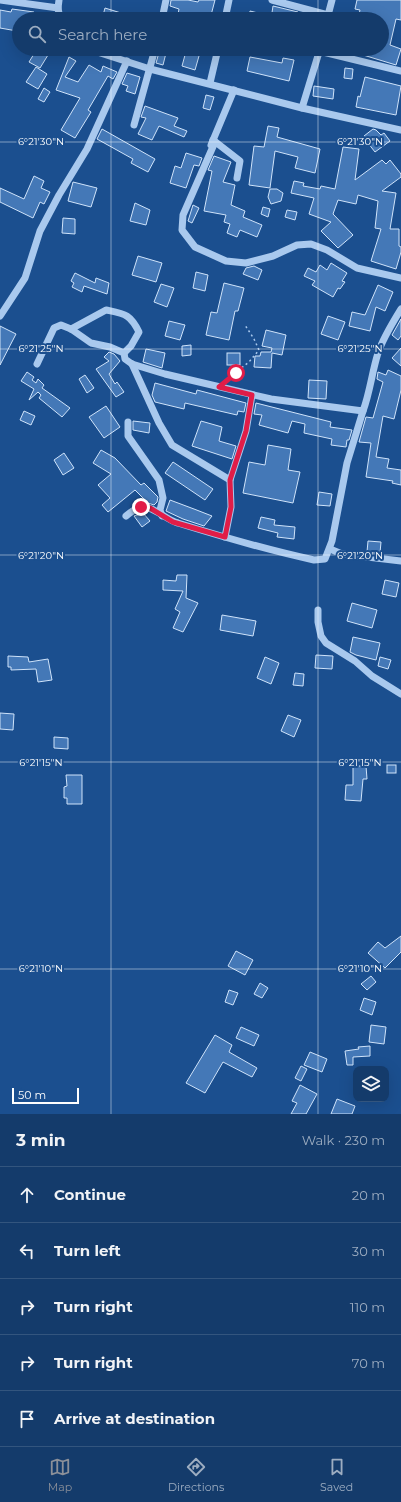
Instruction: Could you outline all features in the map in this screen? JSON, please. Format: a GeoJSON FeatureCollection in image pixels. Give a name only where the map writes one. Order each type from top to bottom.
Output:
{"type":"FeatureCollection","features":[{"type":"Feature","properties":{"kind":"street"},"geometry":{"type":"LineString","coordinates":[[0,0],[58,8]]}},
{"type":"Feature","properties":{"kind":"street"},"geometry":{"type":"LineString","coordinates":[[59,0],[59,12]]}},
{"type":"Feature","properties":{"kind":"street"},"geometry":{"type":"LineString","coordinates":[[163,12],[166,0]]}},
{"type":"Feature","properties":{"kind":"street"},"geometry":{"type":"LineString","coordinates":[[226,12],[229,0]]}},
{"type":"Feature","properties":{"kind":"street"},"geometry":{"type":"LineString","coordinates":[[272,0],[312,12]]}},
{"type":"Feature","properties":{"kind":"street"},"geometry":{"type":"LineString","coordinates":[[329,12],[332,0]]}},
{"type":"Feature","properties":{"kind":"street"},"geometry":{"type":"LineString","coordinates":[[111,56],[150,69],[210,83],[302,108],[401,130]]}},
{"type":"Feature","properties":{"kind":"street"},"geometry":{"type":"LineString","coordinates":[[134,125],[153,56]]}},
{"type":"Feature","properties":{"kind":"street"},"geometry":{"type":"LineString","coordinates":[[210,83],[216,56]]}},
{"type":"Feature","properties":{"kind":"street"},"geometry":{"type":"LineString","coordinates":[[302,108],[317,56]]}},
{"type":"Feature","properties":{"kind":"street"},"geometry":{"type":"LineString","coordinates":[[342,56],[401,71]]}},
{"type":"Feature","properties":{"kind":"street"},"geometry":{"type":"LineString","coordinates":[[0,316],[25,278],[40,231],[59,195],[87,148],[127,61]]}},
{"type":"Feature","properties":{"kind":"street"},"geometry":{"type":"LineString","coordinates":[[234,90],[183,215],[182,230],[195,247],[226,261],[246,263],[273,256],[297,245],[311,244],[327,250],[357,268],[401,278]]}},
{"type":"Feature","properties":{"kind":"street"},"geometry":{"type":"LineString","coordinates":[[207,152],[214,141]]}},
{"type":"Feature","properties":{"kind":"street"},"geometry":{"type":"LineString","coordinates":[[214,141],[240,161],[237,178]]}},
{"type":"Feature","properties":{"kind":"street"},"geometry":{"type":"LineString","coordinates":[[126,516],[132,511],[141,507],[150,508],[173,522],[314,560],[325,559],[330,549],[347,463],[368,398],[371,379],[379,352],[401,309]]}},
{"type":"Feature","properties":{"kind":"street"},"geometry":{"type":"LineString","coordinates":[[71,329],[106,310],[128,315],[133,320],[139,332],[131,346],[124,353]]}},
{"type":"Feature","properties":{"kind":"street"},"geometry":{"type":"LineString","coordinates":[[37,364],[54,328],[61,325],[71,329],[91,344],[110,347],[124,353]]}},
{"type":"Feature","properties":{"kind":"street"},"geometry":{"type":"LineString","coordinates":[[124,353],[125,359],[132,364],[165,374],[271,399],[363,411]]}},
{"type":"Feature","properties":{"kind":"street"},"geometry":{"type":"LineString","coordinates":[[132,364],[159,422],[172,445],[230,480]]}},
{"type":"Feature","properties":{"kind":"street"},"geometry":{"type":"LineString","coordinates":[[225,537],[231,507],[230,480],[246,431],[252,395]]}},
{"type":"Feature","properties":{"kind":"street"},"geometry":{"type":"LineString","coordinates":[[128,422],[128,436],[159,480],[163,498],[160,510],[162,516]]}},
{"type":"Feature","properties":{"kind":"street"},"geometry":{"type":"LineString","coordinates":[[330,549],[348,555],[401,561]]}},
{"type":"Feature","properties":{"kind":"street"},"geometry":{"type":"LineString","coordinates":[[318,610],[318,622],[321,636],[326,643],[355,661],[372,676],[401,694]]}},
{"type":"Feature","properties":{"kind":"path"},"geometry":{"type":"LineString","coordinates":[[219,387],[249,362],[259,350],[245,325]]}},
{"type":"Feature","properties":{"kind":"building"},"geometry":{"type":"Polygon","coordinates":[[[171,0],[188,0],[198,2],[199,0],[215,0],[212,12],[178,12],[179,9],[170,6],[171,0]]]}},
{"type":"Feature","properties":{"kind":"building"},"geometry":{"type":"Polygon","coordinates":[[[357,0],[401,0],[401,20],[396,19],[390,45],[401,49],[396,65],[366,56],[389,56],[389,12],[360,12],[360,10],[355,9],[357,0]]]}},
{"type":"Feature","properties":{"kind":"building"},"geometry":{"type":"Polygon","coordinates":[[[273,6],[298,12],[272,12],[273,6]]]}},
{"type":"Feature","properties":{"kind":"building"},"geometry":{"type":"Polygon","coordinates":[[[105,8],[118,12],[104,12],[105,8]]]}},
{"type":"Feature","properties":{"kind":"building"},"geometry":{"type":"Polygon","coordinates":[[[12,9],[34,12],[12,12],[12,30],[0,28],[0,10],[11,12],[12,9]]]}},
{"type":"Feature","properties":{"kind":"building"},"geometry":{"type":"Polygon","coordinates":[[[33,56],[47,56],[40,68],[29,62],[33,56]]]}},
{"type":"Feature","properties":{"kind":"building"},"geometry":{"type":"Polygon","coordinates":[[[158,56],[165,56],[163,65],[156,63],[158,56]]]}},
{"type":"Feature","properties":{"kind":"building"},"geometry":{"type":"Polygon","coordinates":[[[185,56],[199,56],[195,70],[182,66],[185,56]]]}},
{"type":"Feature","properties":{"kind":"building"},"geometry":{"type":"Polygon","coordinates":[[[69,57],[76,61],[65,77],[78,82],[89,65],[101,72],[103,66],[117,72],[113,79],[108,76],[88,110],[91,112],[75,138],[61,130],[80,98],[56,90],[69,57]]]}},
{"type":"Feature","properties":{"kind":"building"},"geometry":{"type":"Polygon","coordinates":[[[250,57],[282,63],[283,58],[294,60],[289,81],[247,71],[250,57]]]}},
{"type":"Feature","properties":{"kind":"building"},"geometry":{"type":"Polygon","coordinates":[[[36,67],[47,74],[38,89],[26,82],[36,67]]]}},
{"type":"Feature","properties":{"kind":"building"},"geometry":{"type":"Polygon","coordinates":[[[345,68],[353,69],[352,79],[344,78],[345,68]]]}},
{"type":"Feature","properties":{"kind":"building"},"geometry":{"type":"Polygon","coordinates":[[[127,73],[140,77],[135,94],[126,91],[128,86],[122,84],[127,73]]]}},
{"type":"Feature","properties":{"kind":"building"},"geometry":{"type":"Polygon","coordinates":[[[365,77],[401,86],[396,115],[356,107],[358,96],[360,97],[365,77]]]}},
{"type":"Feature","properties":{"kind":"building"},"geometry":{"type":"Polygon","coordinates":[[[314,86],[334,89],[333,99],[313,96],[314,86]]]}},
{"type":"Feature","properties":{"kind":"building"},"geometry":{"type":"Polygon","coordinates":[[[44,88],[50,92],[44,102],[38,99],[44,88]]]}},
{"type":"Feature","properties":{"kind":"building"},"geometry":{"type":"Polygon","coordinates":[[[206,95],[214,97],[210,110],[203,108],[206,95]]]}},
{"type":"Feature","properties":{"kind":"building"},"geometry":{"type":"Polygon","coordinates":[[[145,106],[178,118],[174,126],[187,131],[184,137],[159,126],[152,140],[138,134],[146,118],[141,117],[145,106]]]}},
{"type":"Feature","properties":{"kind":"building"},"geometry":{"type":"Polygon","coordinates":[[[268,126],[279,128],[277,137],[320,149],[315,173],[295,168],[298,157],[275,151],[270,188],[249,185],[254,146],[264,147],[268,126]]]}},
{"type":"Feature","properties":{"kind":"building"},"geometry":{"type":"Polygon","coordinates":[[[102,129],[155,159],[148,172],[131,163],[133,159],[97,139],[102,129]]]}},
{"type":"Feature","properties":{"kind":"building"},"geometry":{"type":"Polygon","coordinates":[[[373,129],[381,135],[384,133],[390,141],[375,152],[364,138],[364,136],[373,129]]]}},
{"type":"Feature","properties":{"kind":"building"},"geometry":{"type":"Polygon","coordinates":[[[343,147],[359,149],[355,180],[382,160],[386,164],[390,160],[401,174],[401,177],[382,191],[396,193],[390,229],[399,229],[399,246],[401,247],[401,252],[396,269],[371,261],[381,229],[375,228],[378,201],[358,195],[356,204],[338,200],[333,214],[353,235],[338,248],[321,231],[331,222],[309,214],[314,198],[291,193],[294,181],[304,183],[303,186],[320,189],[321,186],[335,189],[343,147]]]}},
{"type":"Feature","properties":{"kind":"building"},"geometry":{"type":"Polygon","coordinates":[[[186,153],[202,158],[199,166],[194,165],[186,188],[170,183],[175,166],[181,168],[186,153]]]}},
{"type":"Feature","properties":{"kind":"building"},"geometry":{"type":"Polygon","coordinates":[[[214,156],[231,162],[223,182],[235,185],[231,205],[245,211],[243,217],[262,225],[257,237],[240,230],[237,237],[227,233],[230,224],[224,222],[226,215],[204,211],[212,171],[208,170],[214,156]]]}},
{"type":"Feature","properties":{"kind":"building"},"geometry":{"type":"Polygon","coordinates":[[[34,176],[44,181],[41,188],[50,192],[44,204],[40,202],[33,218],[0,202],[0,188],[24,199],[34,176]]]}},
{"type":"Feature","properties":{"kind":"building"},"geometry":{"type":"Polygon","coordinates":[[[73,182],[97,188],[91,207],[68,201],[73,182]]]}},
{"type":"Feature","properties":{"kind":"building"},"geometry":{"type":"Polygon","coordinates":[[[270,189],[277,189],[283,193],[281,201],[271,204],[268,197],[270,189]]]}},
{"type":"Feature","properties":{"kind":"building"},"geometry":{"type":"Polygon","coordinates":[[[135,203],[150,210],[146,225],[130,221],[135,203]]]}},
{"type":"Feature","properties":{"kind":"building"},"geometry":{"type":"Polygon","coordinates":[[[193,205],[199,208],[192,223],[188,221],[193,205]]]}},
{"type":"Feature","properties":{"kind":"building"},"geometry":{"type":"Polygon","coordinates":[[[263,207],[270,209],[268,217],[261,214],[263,207]]]}},
{"type":"Feature","properties":{"kind":"building"},"geometry":{"type":"Polygon","coordinates":[[[287,210],[297,212],[295,220],[285,217],[287,210]]]}},
{"type":"Feature","properties":{"kind":"building"},"geometry":{"type":"Polygon","coordinates":[[[63,218],[75,219],[75,234],[62,233],[63,218]]]}},
{"type":"Feature","properties":{"kind":"building"},"geometry":{"type":"Polygon","coordinates":[[[138,256],[162,263],[156,282],[132,275],[138,256]]]}},
{"type":"Feature","properties":{"kind":"building"},"geometry":{"type":"Polygon","coordinates":[[[331,263],[347,273],[342,281],[345,282],[340,289],[338,288],[333,297],[312,285],[315,281],[304,276],[308,268],[316,272],[320,265],[327,270],[331,263]]]}},
{"type":"Feature","properties":{"kind":"building"},"geometry":{"type":"Polygon","coordinates":[[[254,266],[262,270],[258,280],[243,274],[246,268],[254,266]]]}},
{"type":"Feature","properties":{"kind":"building"},"geometry":{"type":"Polygon","coordinates":[[[196,272],[208,275],[205,291],[193,288],[196,272]]]}},
{"type":"Feature","properties":{"kind":"building"},"geometry":{"type":"Polygon","coordinates":[[[75,273],[95,283],[96,278],[109,283],[107,294],[84,286],[82,292],[72,287],[74,283],[71,281],[75,273]]]}},
{"type":"Feature","properties":{"kind":"building"},"geometry":{"type":"Polygon","coordinates":[[[224,283],[244,288],[238,311],[235,311],[229,340],[206,335],[211,312],[217,313],[224,283]]]}},
{"type":"Feature","properties":{"kind":"building"},"geometry":{"type":"Polygon","coordinates":[[[161,284],[174,288],[167,307],[154,302],[161,284]]]}},
{"type":"Feature","properties":{"kind":"building"},"geometry":{"type":"Polygon","coordinates":[[[378,285],[393,292],[385,311],[376,307],[370,331],[349,326],[352,312],[365,315],[378,285]]]}},
{"type":"Feature","properties":{"kind":"building"},"geometry":{"type":"Polygon","coordinates":[[[328,316],[345,322],[338,340],[321,334],[328,316]]]}},
{"type":"Feature","properties":{"kind":"building"},"geometry":{"type":"Polygon","coordinates":[[[401,319],[401,336],[398,340],[392,335],[401,319]]]}},
{"type":"Feature","properties":{"kind":"building"},"geometry":{"type":"Polygon","coordinates":[[[169,321],[185,325],[180,340],[165,336],[169,321]]]}},
{"type":"Feature","properties":{"kind":"building"},"geometry":{"type":"Polygon","coordinates":[[[0,326],[16,334],[0,365],[0,326]]]}},
{"type":"Feature","properties":{"kind":"building"},"geometry":{"type":"Polygon","coordinates":[[[266,330],[286,335],[282,355],[272,353],[271,368],[254,367],[255,356],[260,356],[261,352],[271,352],[272,348],[262,346],[266,330]]]}},
{"type":"Feature","properties":{"kind":"building"},"geometry":{"type":"Polygon","coordinates":[[[191,345],[191,355],[182,356],[182,346],[191,345]]]}},
{"type":"Feature","properties":{"kind":"building"},"geometry":{"type":"Polygon","coordinates":[[[401,348],[401,366],[392,358],[401,348]]]}},
{"type":"Feature","properties":{"kind":"building"},"geometry":{"type":"Polygon","coordinates":[[[146,349],[165,353],[162,368],[143,362],[146,349]]]}},
{"type":"Feature","properties":{"kind":"building"},"geometry":{"type":"Polygon","coordinates":[[[109,352],[114,354],[120,361],[109,374],[115,384],[117,382],[124,392],[116,397],[96,369],[109,361],[104,357],[109,352]]]}},
{"type":"Feature","properties":{"kind":"building"},"geometry":{"type":"Polygon","coordinates":[[[227,353],[240,353],[240,365],[227,365],[227,353]]]}},
{"type":"Feature","properties":{"kind":"building"},"geometry":{"type":"Polygon","coordinates":[[[388,370],[401,376],[401,390],[394,419],[383,416],[376,457],[389,459],[387,468],[401,470],[401,485],[392,483],[393,481],[366,477],[371,443],[359,442],[366,417],[373,418],[383,382],[377,379],[378,372],[386,375],[388,370]]]}},
{"type":"Feature","properties":{"kind":"building"},"geometry":{"type":"Polygon","coordinates":[[[27,372],[34,377],[32,380],[36,383],[38,379],[44,385],[42,388],[70,408],[62,417],[39,398],[41,395],[38,392],[29,400],[34,389],[21,381],[27,372]]]}},
{"type":"Feature","properties":{"kind":"building"},"geometry":{"type":"Polygon","coordinates":[[[85,375],[94,388],[87,393],[79,379],[85,375]]]}},
{"type":"Feature","properties":{"kind":"building"},"geometry":{"type":"Polygon","coordinates":[[[309,380],[327,381],[326,399],[308,398],[309,380]]]}},
{"type":"Feature","properties":{"kind":"building"},"geometry":{"type":"Polygon","coordinates":[[[155,383],[196,394],[197,390],[246,403],[244,412],[238,411],[237,415],[185,403],[184,409],[155,402],[152,395],[155,383]]]}},
{"type":"Feature","properties":{"kind":"building"},"geometry":{"type":"Polygon","coordinates":[[[256,403],[331,422],[330,427],[352,430],[349,440],[347,440],[346,447],[331,445],[332,439],[304,433],[305,424],[292,421],[288,433],[259,425],[262,415],[254,414],[256,403]]]}},
{"type":"Feature","properties":{"kind":"building"},"geometry":{"type":"Polygon","coordinates":[[[106,406],[120,427],[104,438],[89,417],[106,406]]]}},
{"type":"Feature","properties":{"kind":"building"},"geometry":{"type":"Polygon","coordinates":[[[24,411],[35,416],[31,425],[20,420],[24,411]]]}},
{"type":"Feature","properties":{"kind":"building"},"geometry":{"type":"Polygon","coordinates":[[[133,421],[150,423],[149,433],[133,430],[133,421]]]}},
{"type":"Feature","properties":{"kind":"building"},"geometry":{"type":"Polygon","coordinates":[[[201,421],[222,427],[219,441],[236,446],[232,459],[192,446],[201,421]]]}},
{"type":"Feature","properties":{"kind":"building"},"geometry":{"type":"Polygon","coordinates":[[[268,445],[291,449],[288,470],[300,472],[293,503],[243,493],[249,462],[265,465],[268,445]]]}},
{"type":"Feature","properties":{"kind":"building"},"geometry":{"type":"Polygon","coordinates":[[[101,450],[115,458],[141,485],[144,483],[158,497],[157,502],[154,505],[148,503],[135,490],[108,512],[102,505],[110,498],[98,485],[111,474],[93,463],[101,450]]]}},
{"type":"Feature","properties":{"kind":"building"},"geometry":{"type":"Polygon","coordinates":[[[64,453],[74,468],[63,475],[54,460],[64,453]]]}},
{"type":"Feature","properties":{"kind":"building"},"geometry":{"type":"Polygon","coordinates":[[[173,462],[213,489],[205,500],[165,473],[173,462]]]}},
{"type":"Feature","properties":{"kind":"building"},"geometry":{"type":"Polygon","coordinates":[[[319,492],[332,494],[330,506],[317,505],[319,492]]]}},
{"type":"Feature","properties":{"kind":"building"},"geometry":{"type":"Polygon","coordinates":[[[170,500],[212,516],[204,526],[183,519],[166,511],[170,500]]]}},
{"type":"Feature","properties":{"kind":"building"},"geometry":{"type":"Polygon","coordinates":[[[143,513],[150,521],[142,527],[134,516],[143,513]]]}},
{"type":"Feature","properties":{"kind":"building"},"geometry":{"type":"Polygon","coordinates":[[[261,517],[275,520],[274,525],[295,527],[294,539],[277,537],[278,533],[258,528],[261,517]]]}},
{"type":"Feature","properties":{"kind":"building"},"geometry":{"type":"Polygon","coordinates":[[[368,541],[381,542],[380,553],[367,552],[368,541]]]}},
{"type":"Feature","properties":{"kind":"building"},"geometry":{"type":"Polygon","coordinates":[[[177,575],[187,575],[186,598],[198,603],[183,632],[173,628],[180,612],[175,609],[183,591],[163,590],[163,580],[176,581],[177,575]]]}},
{"type":"Feature","properties":{"kind":"building"},"geometry":{"type":"Polygon","coordinates":[[[385,580],[399,583],[396,597],[382,594],[385,580]]]}},
{"type":"Feature","properties":{"kind":"building"},"geometry":{"type":"Polygon","coordinates":[[[352,603],[377,610],[372,628],[347,621],[352,603]]]}},
{"type":"Feature","properties":{"kind":"building"},"geometry":{"type":"Polygon","coordinates":[[[222,615],[256,621],[253,636],[220,630],[222,615]]]}},
{"type":"Feature","properties":{"kind":"building"},"geometry":{"type":"Polygon","coordinates":[[[353,637],[380,643],[376,660],[350,652],[353,637]]]}},
{"type":"Feature","properties":{"kind":"building"},"geometry":{"type":"Polygon","coordinates":[[[316,655],[333,656],[332,669],[315,668],[316,655]]]}},
{"type":"Feature","properties":{"kind":"building"},"geometry":{"type":"Polygon","coordinates":[[[8,656],[28,657],[29,662],[48,659],[52,680],[38,682],[36,669],[11,670],[11,667],[8,667],[8,656]]]}},
{"type":"Feature","properties":{"kind":"building"},"geometry":{"type":"Polygon","coordinates":[[[265,657],[279,663],[271,684],[257,678],[265,657]]]}},
{"type":"Feature","properties":{"kind":"building"},"geometry":{"type":"Polygon","coordinates":[[[380,657],[391,660],[388,669],[378,666],[380,657]]]}},
{"type":"Feature","properties":{"kind":"building"},"geometry":{"type":"Polygon","coordinates":[[[295,673],[304,674],[303,686],[293,685],[295,673]]]}},
{"type":"Feature","properties":{"kind":"building"},"geometry":{"type":"Polygon","coordinates":[[[0,713],[14,714],[13,730],[0,729],[0,713]]]}},
{"type":"Feature","properties":{"kind":"building"},"geometry":{"type":"Polygon","coordinates":[[[288,715],[301,720],[294,737],[281,731],[288,715]]]}},
{"type":"Feature","properties":{"kind":"building"},"geometry":{"type":"Polygon","coordinates":[[[54,737],[68,738],[68,749],[54,748],[54,737]]]}},
{"type":"Feature","properties":{"kind":"building"},"geometry":{"type":"Polygon","coordinates":[[[387,765],[396,765],[396,773],[387,773],[387,765]]]}},
{"type":"Feature","properties":{"kind":"building"},"geometry":{"type":"Polygon","coordinates":[[[353,766],[366,766],[367,779],[363,779],[361,801],[345,800],[346,785],[353,785],[353,766]]]}},
{"type":"Feature","properties":{"kind":"building"},"geometry":{"type":"Polygon","coordinates":[[[66,775],[82,775],[82,804],[67,804],[67,798],[64,798],[64,787],[67,786],[66,775]]]}},
{"type":"Feature","properties":{"kind":"building"},"geometry":{"type":"Polygon","coordinates":[[[401,936],[401,952],[385,968],[368,953],[378,942],[385,948],[401,936]]]}},
{"type":"Feature","properties":{"kind":"building"},"geometry":{"type":"Polygon","coordinates":[[[236,951],[253,960],[245,975],[228,966],[236,951]]]}},
{"type":"Feature","properties":{"kind":"building"},"geometry":{"type":"Polygon","coordinates":[[[371,976],[376,982],[367,990],[361,984],[371,976]]]}},
{"type":"Feature","properties":{"kind":"building"},"geometry":{"type":"Polygon","coordinates":[[[260,983],[268,988],[262,998],[254,994],[260,983]]]}},
{"type":"Feature","properties":{"kind":"building"},"geometry":{"type":"Polygon","coordinates":[[[229,990],[238,993],[233,1005],[225,1002],[229,990]]]}},
{"type":"Feature","properties":{"kind":"building"},"geometry":{"type":"Polygon","coordinates":[[[364,998],[376,1002],[372,1015],[360,1010],[364,998]]]}},
{"type":"Feature","properties":{"kind":"building"},"geometry":{"type":"Polygon","coordinates":[[[371,1025],[386,1027],[384,1044],[369,1042],[371,1025]]]}},
{"type":"Feature","properties":{"kind":"building"},"geometry":{"type":"Polygon","coordinates":[[[241,1027],[259,1035],[254,1046],[236,1038],[241,1027]]]}},
{"type":"Feature","properties":{"kind":"building"},"geometry":{"type":"Polygon","coordinates":[[[215,1035],[232,1045],[229,1052],[257,1068],[252,1077],[223,1062],[205,1093],[186,1083],[215,1035]]]}},
{"type":"Feature","properties":{"kind":"building"},"geometry":{"type":"Polygon","coordinates":[[[370,1046],[370,1056],[353,1057],[353,1065],[347,1065],[345,1051],[359,1049],[358,1047],[370,1046]]]}},
{"type":"Feature","properties":{"kind":"building"},"geometry":{"type":"Polygon","coordinates":[[[310,1052],[327,1059],[322,1072],[304,1065],[310,1052]]]}},
{"type":"Feature","properties":{"kind":"building"},"geometry":{"type":"Polygon","coordinates":[[[301,1066],[307,1069],[301,1081],[295,1078],[301,1066]]]}},
{"type":"Feature","properties":{"kind":"building"},"geometry":{"type":"Polygon","coordinates":[[[300,1085],[317,1094],[306,1114],[291,1114],[297,1103],[292,1101],[300,1085]]]}},
{"type":"Feature","properties":{"kind":"building"},"geometry":{"type":"Polygon","coordinates":[[[337,1099],[355,1106],[352,1114],[331,1114],[337,1099]]]}},
{"type":"Feature","properties":{"kind":"route"},"geometry":{"type":"LineString","coordinates":[[141,507],[150,508],[173,522],[225,537],[231,507],[230,480],[246,431],[252,395],[219,387],[229,377],[236,373]]}}]}
